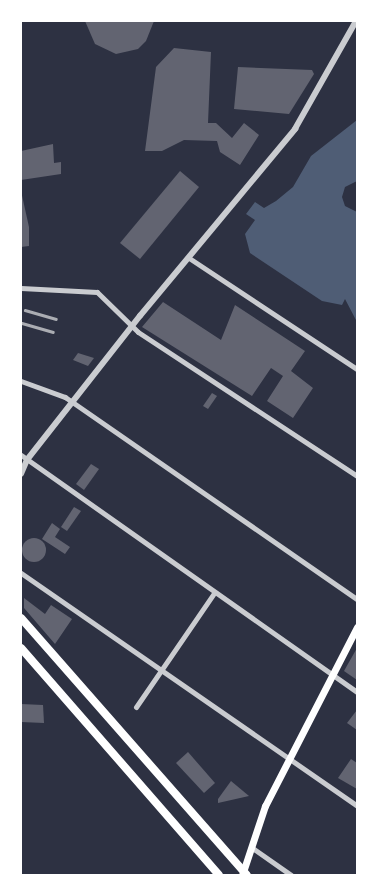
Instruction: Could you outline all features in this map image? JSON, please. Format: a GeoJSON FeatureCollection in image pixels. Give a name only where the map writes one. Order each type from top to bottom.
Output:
{"type":"FeatureCollection","features":[{"type":"Feature","properties":{"kind":"main road"},"geometry":{"type":"LineString","coordinates":[[21,618],[244,873]]}},
{"type":"Feature","properties":{"kind":"main road"},"geometry":{"type":"LineString","coordinates":[[244,873],[251,847],[289,758],[357,627]]}},
{"type":"Feature","properties":{"kind":"main road"},"geometry":{"type":"LineString","coordinates":[[21,648],[219,875]]}},
{"type":"Feature","properties":{"kind":"street"},"geometry":{"type":"LineString","coordinates":[[21,474],[27,460],[72,402],[307,112],[356,21]]}},
{"type":"Feature","properties":{"kind":"street"},"geometry":{"type":"LineString","coordinates":[[189,258],[357,369]]}},
{"type":"Feature","properties":{"kind":"street"},"geometry":{"type":"LineString","coordinates":[[21,288],[97,292],[133,326],[357,476]]}},
{"type":"Feature","properties":{"kind":"street"},"geometry":{"type":"LineString","coordinates":[[21,381],[72,402],[357,599]]}},
{"type":"Feature","properties":{"kind":"street"},"geometry":{"type":"LineString","coordinates":[[21,455],[214,593],[357,692]]}},
{"type":"Feature","properties":{"kind":"street"},"geometry":{"type":"LineString","coordinates":[[21,572],[163,669],[357,806]]}},
{"type":"Feature","properties":{"kind":"street"},"geometry":{"type":"LineString","coordinates":[[136,707],[214,593]]}},
{"type":"Feature","properties":{"kind":"street"},"geometry":{"type":"LineString","coordinates":[[251,847],[291,875]]}},
{"type":"Feature","properties":{"kind":"water"},"geometry":{"type":"Polygon","coordinates":[[[357,120],[357,181],[345,187],[342,197],[345,206],[357,212],[357,322],[345,299],[342,305],[322,301],[250,253],[245,234],[255,220],[246,214],[255,202],[264,208],[276,201],[293,187],[311,156],[357,120]]]}},
{"type":"Feature","properties":{"kind":"building"},"geometry":{"type":"Polygon","coordinates":[[[85,21],[154,21],[146,41],[138,49],[116,54],[95,44],[85,21]]]}},
{"type":"Feature","properties":{"kind":"building"},"geometry":{"type":"Polygon","coordinates":[[[174,48],[211,52],[208,123],[216,123],[232,138],[244,123],[259,135],[240,165],[220,152],[217,141],[184,140],[162,151],[145,151],[156,67],[174,48]]]}},
{"type":"Feature","properties":{"kind":"building"},"geometry":{"type":"Polygon","coordinates":[[[238,67],[312,70],[314,74],[289,114],[234,109],[238,67]]]}},
{"type":"Feature","properties":{"kind":"building"},"geometry":{"type":"Polygon","coordinates":[[[53,144],[54,163],[61,162],[61,174],[21,180],[21,151],[53,144]]]}},
{"type":"Feature","properties":{"kind":"building"},"geometry":{"type":"Polygon","coordinates":[[[180,171],[199,187],[140,259],[120,243],[180,171]]]}},
{"type":"Feature","properties":{"kind":"building"},"geometry":{"type":"Polygon","coordinates":[[[21,191],[29,227],[29,246],[21,247],[21,191]]]}},
{"type":"Feature","properties":{"kind":"building"},"geometry":{"type":"Polygon","coordinates":[[[163,302],[221,340],[235,305],[305,351],[291,371],[313,388],[293,418],[267,401],[283,376],[271,368],[252,396],[142,327],[163,302]]]}},
{"type":"Feature","properties":{"kind":"building"},"geometry":{"type":"Polygon","coordinates":[[[78,353],[94,358],[88,366],[73,360],[78,353]]]}},
{"type":"Feature","properties":{"kind":"building"},"geometry":{"type":"Polygon","coordinates":[[[212,393],[217,396],[208,409],[203,406],[212,393]]]}},
{"type":"Feature","properties":{"kind":"building"},"geometry":{"type":"Polygon","coordinates":[[[91,464],[99,469],[84,490],[76,484],[91,464]]]}},
{"type":"Feature","properties":{"kind":"building"},"geometry":{"type":"Polygon","coordinates":[[[74,507],[81,511],[67,531],[61,527],[74,507]]]}},
{"type":"Feature","properties":{"kind":"building"},"geometry":{"type":"Polygon","coordinates":[[[52,523],[60,529],[55,537],[70,547],[65,554],[42,539],[52,523]]]}},
{"type":"Feature","properties":{"kind":"building"},"geometry":{"type":"Polygon","coordinates":[[[34,538],[42,542],[46,550],[42,558],[34,562],[26,558],[22,550],[26,542],[34,538]]]}},
{"type":"Feature","properties":{"kind":"building"},"geometry":{"type":"Polygon","coordinates":[[[24,598],[45,614],[51,605],[72,619],[55,644],[24,608],[24,598]]]}},
{"type":"Feature","properties":{"kind":"building"},"geometry":{"type":"Polygon","coordinates":[[[357,648],[357,680],[344,671],[357,648]]]}},
{"type":"Feature","properties":{"kind":"building"},"geometry":{"type":"Polygon","coordinates":[[[21,704],[43,705],[44,723],[21,722],[21,704]]]}},
{"type":"Feature","properties":{"kind":"building"},"geometry":{"type":"Polygon","coordinates":[[[357,710],[357,730],[347,723],[357,710]]]}},
{"type":"Feature","properties":{"kind":"building"},"geometry":{"type":"Polygon","coordinates":[[[188,752],[215,783],[204,793],[176,763],[188,752]]]}},
{"type":"Feature","properties":{"kind":"building"},"geometry":{"type":"Polygon","coordinates":[[[351,759],[357,763],[357,789],[338,778],[351,759]]]}},
{"type":"Feature","properties":{"kind":"building"},"geometry":{"type":"Polygon","coordinates":[[[231,781],[249,796],[218,803],[218,799],[231,781]]]}},
{"type":"Feature","properties":{"kind":"railway"},"geometry":{"type":"LineString","coordinates":[[25,310],[56,319]]}},
{"type":"Feature","properties":{"kind":"railway"},"geometry":{"type":"LineString","coordinates":[[22,323],[53,332]]}}]}
